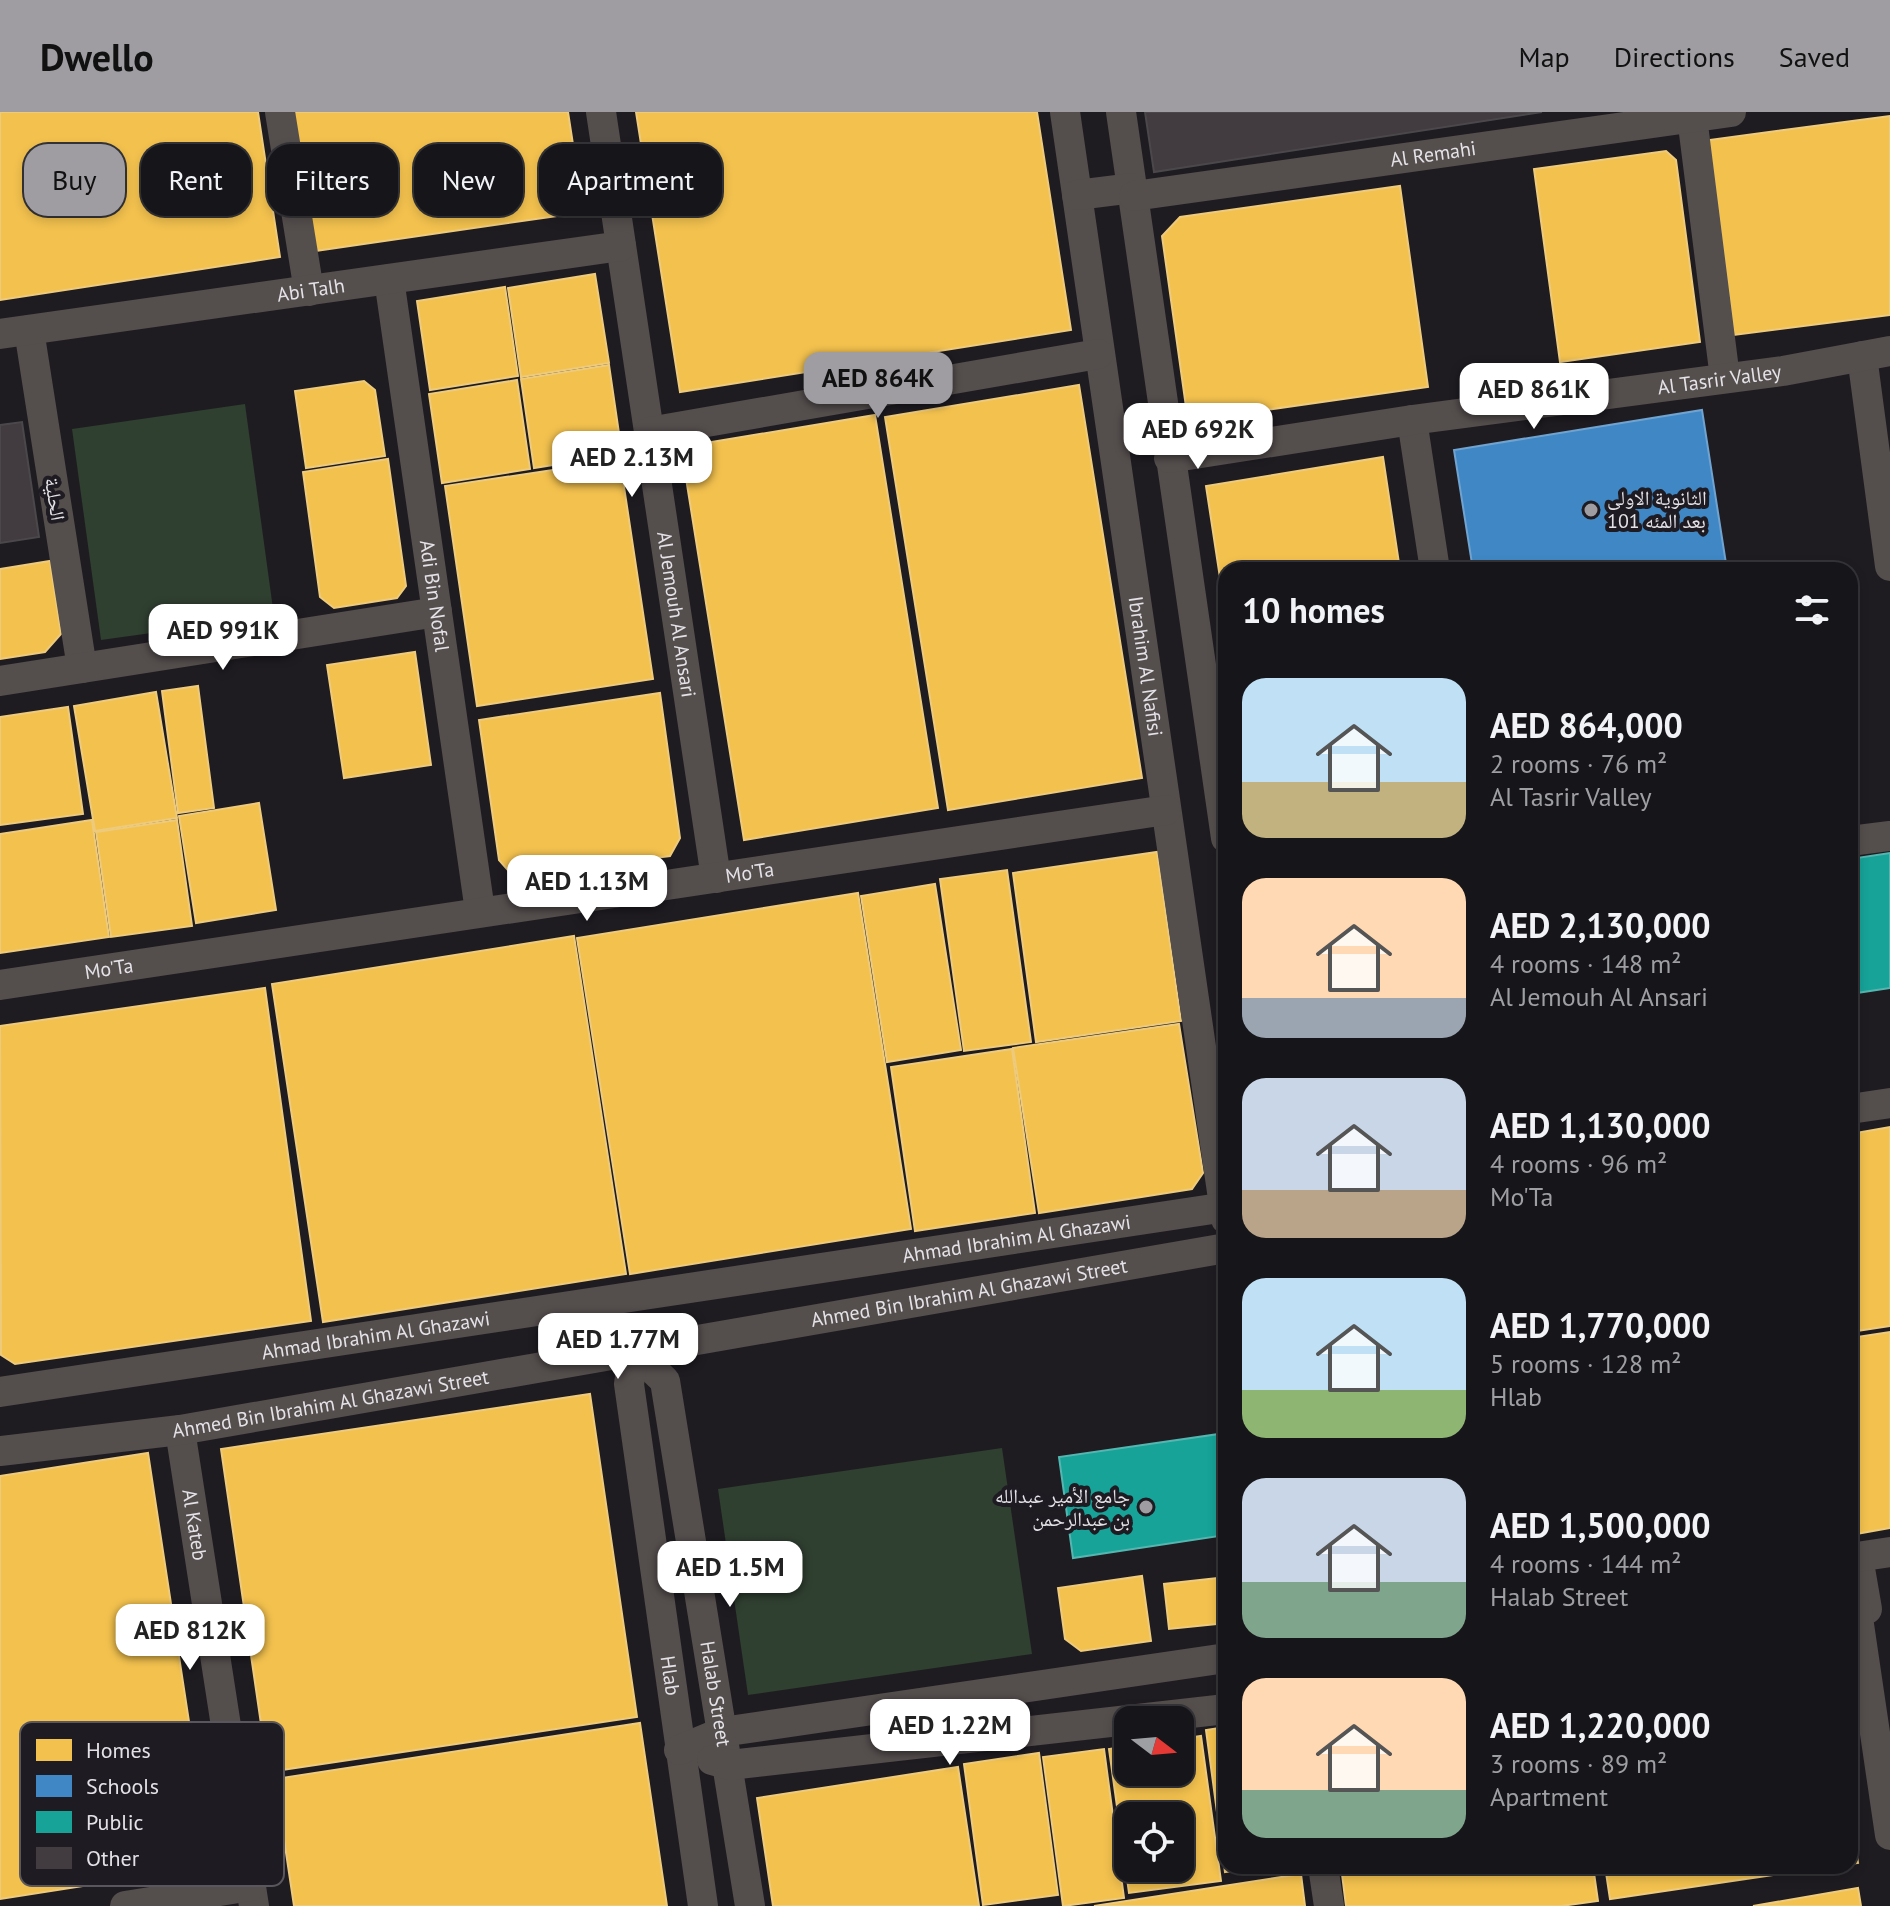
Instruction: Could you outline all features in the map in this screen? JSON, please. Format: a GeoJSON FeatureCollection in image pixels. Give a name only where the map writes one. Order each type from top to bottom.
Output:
{"type":"FeatureCollection","features":[{"type":"Feature","properties":{"kind":"street"},"geometry":{"type":"LineString","coordinates":[[280,112],[309,291]]}},
{"type":"Feature","properties":{"kind":"street","name":"Al Jemouh Al Ansari"},"geometry":{"type":"LineString","coordinates":[[601,112],[716,878]]}},
{"type":"Feature","properties":{"kind":"street","name":"Ibrahim Al Nafisi"},"geometry":{"type":"LineString","coordinates":[[1065,112],[1218,1163]]}},
{"type":"Feature","properties":{"kind":"street"},"geometry":{"type":"LineString","coordinates":[[1121,112],[1218,785]]}},
{"type":"Feature","properties":{"kind":"street","name":"Al Remahi"},"geometry":{"type":"LineString","coordinates":[[1077,195],[1134,192],[1588,122],[1731,112]]}},
{"type":"Feature","properties":{"kind":"street"},"geometry":{"type":"LineString","coordinates":[[1692,117],[1725,378]]}},
{"type":"Feature","properties":{"kind":"street","name":"Abi Talh"},"geometry":{"type":"LineString","coordinates":[[15,332],[621,246]]}},
{"type":"Feature","properties":{"kind":"street","name":"Adi Bin Nofal"},"geometry":{"type":"LineString","coordinates":[[389,279],[480,911]]}},
{"type":"Feature","properties":{"kind":"street","name":"الحلية"},"geometry":{"type":"LineString","coordinates":[[15,332],[82,668]]}},
{"type":"Feature","properties":{"kind":"street"},"geometry":{"type":"LineString","coordinates":[[1876,353],[1890,566]]}},
{"type":"Feature","properties":{"kind":"street","name":"Al Tasrir Valley"},"geometry":{"type":"LineString","coordinates":[[1169,458],[1412,420],[1725,378],[1876,353]]}},
{"type":"Feature","properties":{"kind":"street"},"geometry":{"type":"LineString","coordinates":[[649,432],[1098,354]]}},
{"type":"Feature","properties":{"kind":"street"},"geometry":{"type":"LineString","coordinates":[[1412,420],[1434,562]]}},
{"type":"Feature","properties":{"kind":"street"},"geometry":{"type":"LineString","coordinates":[[0,681],[437,612]]}},
{"type":"Feature","properties":{"kind":"street","name":"Mo'Ta"},"geometry":{"type":"LineString","coordinates":[[0,985],[1166,810]]}},
{"type":"Feature","properties":{"kind":"street"},"geometry":{"type":"LineString","coordinates":[[1858,840],[1890,836]]}},
{"type":"Feature","properties":{"kind":"street"},"geometry":{"type":"LineString","coordinates":[[1858,1108],[1890,1103]]}},
{"type":"Feature","properties":{"kind":"street","name":"Ahmad Ibrahim Al Ghazawi"},"geometry":{"type":"LineString","coordinates":[[0,1392],[1218,1212]]}},
{"type":"Feature","properties":{"kind":"street","name":"Ahmed Bin Ibrahim Al Ghazawi Street"},"geometry":{"type":"LineString","coordinates":[[0,1451],[180,1430],[1218,1249]]}},
{"type":"Feature","properties":{"kind":"street","name":"Halab Street"},"geometry":{"type":"LineString","coordinates":[[634,1351],[665,1381],[730,1765],[750,1906]]}},
{"type":"Feature","properties":{"kind":"street","name":"Hlab"},"geometry":{"type":"LineString","coordinates":[[634,1351],[629,1384],[703,1906]]}},
{"type":"Feature","properties":{"kind":"street","name":"Al Kateb"},"geometry":{"type":"LineString","coordinates":[[180,1430],[225,1722]]}},
{"type":"Feature","properties":{"kind":"street"},"geometry":{"type":"LineString","coordinates":[[1858,1557],[1890,1552]]}},
{"type":"Feature","properties":{"kind":"street"},"geometry":{"type":"LineString","coordinates":[[1858,1575],[1866,1609],[1890,1835]]}},
{"type":"Feature","properties":{"kind":"street"},"geometry":{"type":"LineString","coordinates":[[679,1750],[722,1732],[1218,1659]]}},
{"type":"Feature","properties":{"kind":"street"},"geometry":{"type":"LineString","coordinates":[[679,1750],[730,1765],[1218,1710]]}},
{"type":"Feature","properties":{"kind":"street"},"geometry":{"type":"LineString","coordinates":[[1324,1874],[1329,1906]]}},
{"type":"Feature","properties":{"kind":"street"},"geometry":{"type":"LineString","coordinates":[[125,1906],[252,1896]]}},
{"type":"Feature","properties":{"kind":"green space"},"geometry":{"type":"Polygon","coordinates":[[[245,404],[274,616],[101,640],[72,429],[245,404]]]}},
{"type":"Feature","properties":{"kind":"green space"},"geometry":{"type":"Polygon","coordinates":[[[1002,1448],[1032,1654],[748,1695],[718,1489],[1002,1448]]]}},
{"type":"Feature","properties":{"kind":"building: Homes"},"geometry":{"type":"Polygon","coordinates":[[[0,112],[258,112],[267,171],[267,216],[274,216],[280,257],[0,300],[0,112]]]}},
{"type":"Feature","properties":{"kind":"building: Homes"},"geometry":{"type":"Polygon","coordinates":[[[287,112],[568,112],[573,144],[539,144],[539,216],[557,216],[308,252],[303,216],[398,216],[398,144],[292,144],[287,112]]]}},
{"type":"Feature","properties":{"kind":"building: Homes"},"geometry":{"type":"Polygon","coordinates":[[[636,112],[1037,112],[1071,330],[680,392],[652,216],[722,216],[722,144],[641,144],[636,112]]]}},
{"type":"Feature","properties":{"kind":"building: Homes"},"geometry":{"type":"Polygon","coordinates":[[[1890,116],[1890,315],[1734,335],[1709,140],[1890,116]]]}},
{"type":"Feature","properties":{"kind":"building: Homes"},"geometry":{"type":"Polygon","coordinates":[[[1666,151],[1676,160],[1700,342],[1560,362],[1534,169],[1666,151]]]}},
{"type":"Feature","properties":{"kind":"building: Homes"},"geometry":{"type":"Polygon","coordinates":[[[1400,186],[1428,387],[1188,421],[1162,236],[1180,217],[1400,186]]]}},
{"type":"Feature","properties":{"kind":"building: Homes"},"geometry":{"type":"Polygon","coordinates":[[[595,274],[609,363],[521,377],[508,288],[595,274]]]}},
{"type":"Feature","properties":{"kind":"building: Homes"},"geometry":{"type":"Polygon","coordinates":[[[505,287],[518,376],[430,390],[417,301],[505,287]]]}},
{"type":"Feature","properties":{"kind":"building: Homes"},"geometry":{"type":"Polygon","coordinates":[[[609,365],[622,454],[534,468],[521,379],[609,365]]]}},
{"type":"Feature","properties":{"kind":"building: Homes"},"geometry":{"type":"Polygon","coordinates":[[[517,380],[530,469],[442,483],[429,394],[517,380]]]}},
{"type":"Feature","properties":{"kind":"building: Homes"},"geometry":{"type":"Polygon","coordinates":[[[364,381],[375,390],[385,456],[306,468],[295,391],[364,381]]]}},
{"type":"Feature","properties":{"kind":"building: Homes"},"geometry":{"type":"Polygon","coordinates":[[[1079,385],[1142,778],[948,810],[885,417],[1079,385]]]}},
{"type":"Feature","properties":{"kind":"building: Homes"},"geometry":{"type":"Polygon","coordinates":[[[875,415],[938,808],[744,840],[681,447],[875,415]]]}},
{"type":"Feature","properties":{"kind":"building: Homes"},"geometry":{"type":"Polygon","coordinates":[[[1383,457],[1399,562],[1218,562],[1218,565],[1206,486],[1383,457]]]}},
{"type":"Feature","properties":{"kind":"building: Homes"},"geometry":{"type":"Polygon","coordinates":[[[388,459],[406,586],[397,598],[334,608],[320,597],[303,472],[388,459]]]}},
{"type":"Feature","properties":{"kind":"building: Homes"},"geometry":{"type":"Polygon","coordinates":[[[620,460],[653,679],[477,706],[445,486],[620,460]]]}},
{"type":"Feature","properties":{"kind":"building: Homes"},"geometry":{"type":"Polygon","coordinates":[[[50,561],[61,634],[45,652],[0,659],[0,569],[50,561]]]}},
{"type":"Feature","properties":{"kind":"building: Homes"},"geometry":{"type":"Polygon","coordinates":[[[415,652],[431,765],[344,778],[327,665],[415,652]]]}},
{"type":"Feature","properties":{"kind":"building: Homes"},"geometry":{"type":"Polygon","coordinates":[[[198,686],[214,808],[178,813],[162,691],[198,686]]]}},
{"type":"Feature","properties":{"kind":"building: Homes"},"geometry":{"type":"Polygon","coordinates":[[[156,692],[177,818],[95,831],[74,706],[156,692]]]}},
{"type":"Feature","properties":{"kind":"building: Homes"},"geometry":{"type":"Polygon","coordinates":[[[660,693],[680,838],[670,856],[513,876],[499,860],[479,720],[660,693]]]}},
{"type":"Feature","properties":{"kind":"building: Homes"},"geometry":{"type":"Polygon","coordinates":[[[68,707],[83,814],[0,825],[0,717],[68,707]]]}},
{"type":"Feature","properties":{"kind":"building: Homes"},"geometry":{"type":"Polygon","coordinates":[[[259,803],[276,910],[196,923],[179,816],[259,803]]]}},
{"type":"Feature","properties":{"kind":"building: Homes"},"geometry":{"type":"Polygon","coordinates":[[[92,820],[109,937],[0,953],[0,834],[92,820]]]}},
{"type":"Feature","properties":{"kind":"building: Homes"},"geometry":{"type":"Polygon","coordinates":[[[177,820],[192,926],[111,937],[96,832],[177,820]]]}},
{"type":"Feature","properties":{"kind":"building: Homes"},"geometry":{"type":"Polygon","coordinates":[[[1157,852],[1181,1021],[1036,1042],[1013,873],[1157,852]]]}},
{"type":"Feature","properties":{"kind":"building: Homes"},"geometry":{"type":"Polygon","coordinates":[[[1007,870],[1031,1042],[964,1051],[940,879],[1007,870]]]}},
{"type":"Feature","properties":{"kind":"building: Homes"},"geometry":{"type":"Polygon","coordinates":[[[935,884],[961,1050],[887,1062],[861,896],[935,884]]]}},
{"type":"Feature","properties":{"kind":"building: Homes"},"geometry":{"type":"Polygon","coordinates":[[[858,893],[911,1229],[630,1274],[577,938],[858,893]]]}},
{"type":"Feature","properties":{"kind":"building: Homes"},"geometry":{"type":"Polygon","coordinates":[[[574,936],[626,1274],[323,1322],[272,984],[574,936]]]}},
{"type":"Feature","properties":{"kind":"building: Homes"},"geometry":{"type":"Polygon","coordinates":[[[265,988],[311,1321],[15,1364],[1,1355],[0,1026],[265,988]]]}},
{"type":"Feature","properties":{"kind":"building: Homes"},"geometry":{"type":"Polygon","coordinates":[[[1179,1024],[1203,1173],[1192,1189],[1039,1213],[1013,1048],[1179,1024]]]}},
{"type":"Feature","properties":{"kind":"building: Homes"},"geometry":{"type":"Polygon","coordinates":[[[1012,1049],[1035,1213],[915,1231],[891,1067],[1012,1049]]]}},
{"type":"Feature","properties":{"kind":"building: Homes"},"geometry":{"type":"Polygon","coordinates":[[[1890,1127],[1890,1326],[1858,1331],[1858,1133],[1890,1127]]]}},
{"type":"Feature","properties":{"kind":"building: Homes"},"geometry":{"type":"Polygon","coordinates":[[[1890,1332],[1890,1528],[1858,1534],[1858,1337],[1890,1332]]]}},
{"type":"Feature","properties":{"kind":"building: Homes"},"geometry":{"type":"Polygon","coordinates":[[[590,1394],[637,1717],[284,1770],[284,1722],[261,1722],[221,1449],[590,1394]]]}},
{"type":"Feature","properties":{"kind":"building: Homes"},"geometry":{"type":"Polygon","coordinates":[[[148,1453],[189,1722],[20,1722],[20,1886],[83,1886],[0,1899],[0,1476],[148,1453]]]}},
{"type":"Feature","properties":{"kind":"building: Homes"},"geometry":{"type":"Polygon","coordinates":[[[1142,1576],[1151,1641],[1081,1651],[1065,1639],[1058,1588],[1142,1576]]]}},
{"type":"Feature","properties":{"kind":"building: Homes"},"geometry":{"type":"Polygon","coordinates":[[[1218,1578],[1218,1624],[1169,1629],[1164,1584],[1218,1578]]]}},
{"type":"Feature","properties":{"kind":"building: Homes"},"geometry":{"type":"Polygon","coordinates":[[[640,1723],[667,1906],[294,1906],[284,1839],[284,1778],[640,1723]]]}},
{"type":"Feature","properties":{"kind":"building: Homes"},"geometry":{"type":"Polygon","coordinates":[[[1218,1728],[1218,1820],[1206,1730],[1218,1728]]]}},
{"type":"Feature","properties":{"kind":"building: Homes"},"geometry":{"type":"Polygon","coordinates":[[[1201,1736],[1221,1881],[1129,1893],[1127,1882],[1194,1882],[1194,1802],[1116,1802],[1114,1786],[1194,1786],[1194,1737],[1201,1736]]]}},
{"type":"Feature","properties":{"kind":"building: Homes"},"geometry":{"type":"Polygon","coordinates":[[[1114,1748],[1114,1785],[1109,1749],[1114,1748]]]}},
{"type":"Feature","properties":{"kind":"building: Homes"},"geometry":{"type":"Polygon","coordinates":[[[1104,1749],[1114,1824],[1114,1882],[1122,1882],[1124,1898],[1063,1906],[1043,1757],[1104,1749]]]}},
{"type":"Feature","properties":{"kind":"building: Homes"},"geometry":{"type":"Polygon","coordinates":[[[1039,1753],[1058,1895],[983,1905],[964,1764],[1039,1753]]]}},
{"type":"Feature","properties":{"kind":"building: Homes"},"geometry":{"type":"Polygon","coordinates":[[[958,1767],[979,1906],[773,1906],[757,1798],[958,1767]]]}},
{"type":"Feature","properties":{"kind":"building: Homes"},"geometry":{"type":"Polygon","coordinates":[[[1301,1874],[1305,1906],[1094,1906],[1301,1874]]]}},
{"type":"Feature","properties":{"kind":"building: Homes"},"geometry":{"type":"Polygon","coordinates":[[[1342,1874],[1594,1874],[1598,1901],[1561,1906],[1346,1906],[1342,1874]]]}},
{"type":"Feature","properties":{"kind":"building: Homes"},"geometry":{"type":"Polygon","coordinates":[[[1606,1874],[1780,1874],[1610,1899],[1606,1874]]]}},
{"type":"Feature","properties":{"kind":"building: Homes"},"geometry":{"type":"Polygon","coordinates":[[[1858,1888],[1861,1906],[1753,1906],[1858,1888]]]}},
{"type":"Feature","properties":{"kind":"building: Schools","name":"الثانوية الاولى بعد المئه 101"},"geometry":{"type":"Polygon","coordinates":[[[1702,410],[1726,562],[1472,562],[1454,450],[1702,410]]]}},
{"type":"Feature","properties":{"kind":"building: Public"},"geometry":{"type":"Polygon","coordinates":[[[1890,853],[1890,988],[1858,993],[1858,858],[1890,853]]]}},
{"type":"Feature","properties":{"kind":"building: Public","name":"جامع الأمير عبدالله بن عبدالرحمن"},"geometry":{"type":"Polygon","coordinates":[[[1218,1434],[1218,1536],[1073,1558],[1059,1457],[1218,1434]]]}},
{"type":"Feature","properties":{"kind":"building: Other"},"geometry":{"type":"Polygon","coordinates":[[[1145,112],[1542,112],[1154,172],[1145,112]]]}},
{"type":"Feature","properties":{"kind":"building: Other"},"geometry":{"type":"Polygon","coordinates":[[[22,422],[39,537],[0,543],[0,425],[22,422]]]}},
{"type":"Feature","properties":{"kind":"place","name":"الثانوية الاولى بعد المئه 101"},"geometry":{"type":"Point","coordinates":[1591,510]}},
{"type":"Feature","properties":{"kind":"place","name":"جامع الأمير عبدالله بن عبدالرحمن"},"geometry":{"type":"Point","coordinates":[1146,1507]}}]}
